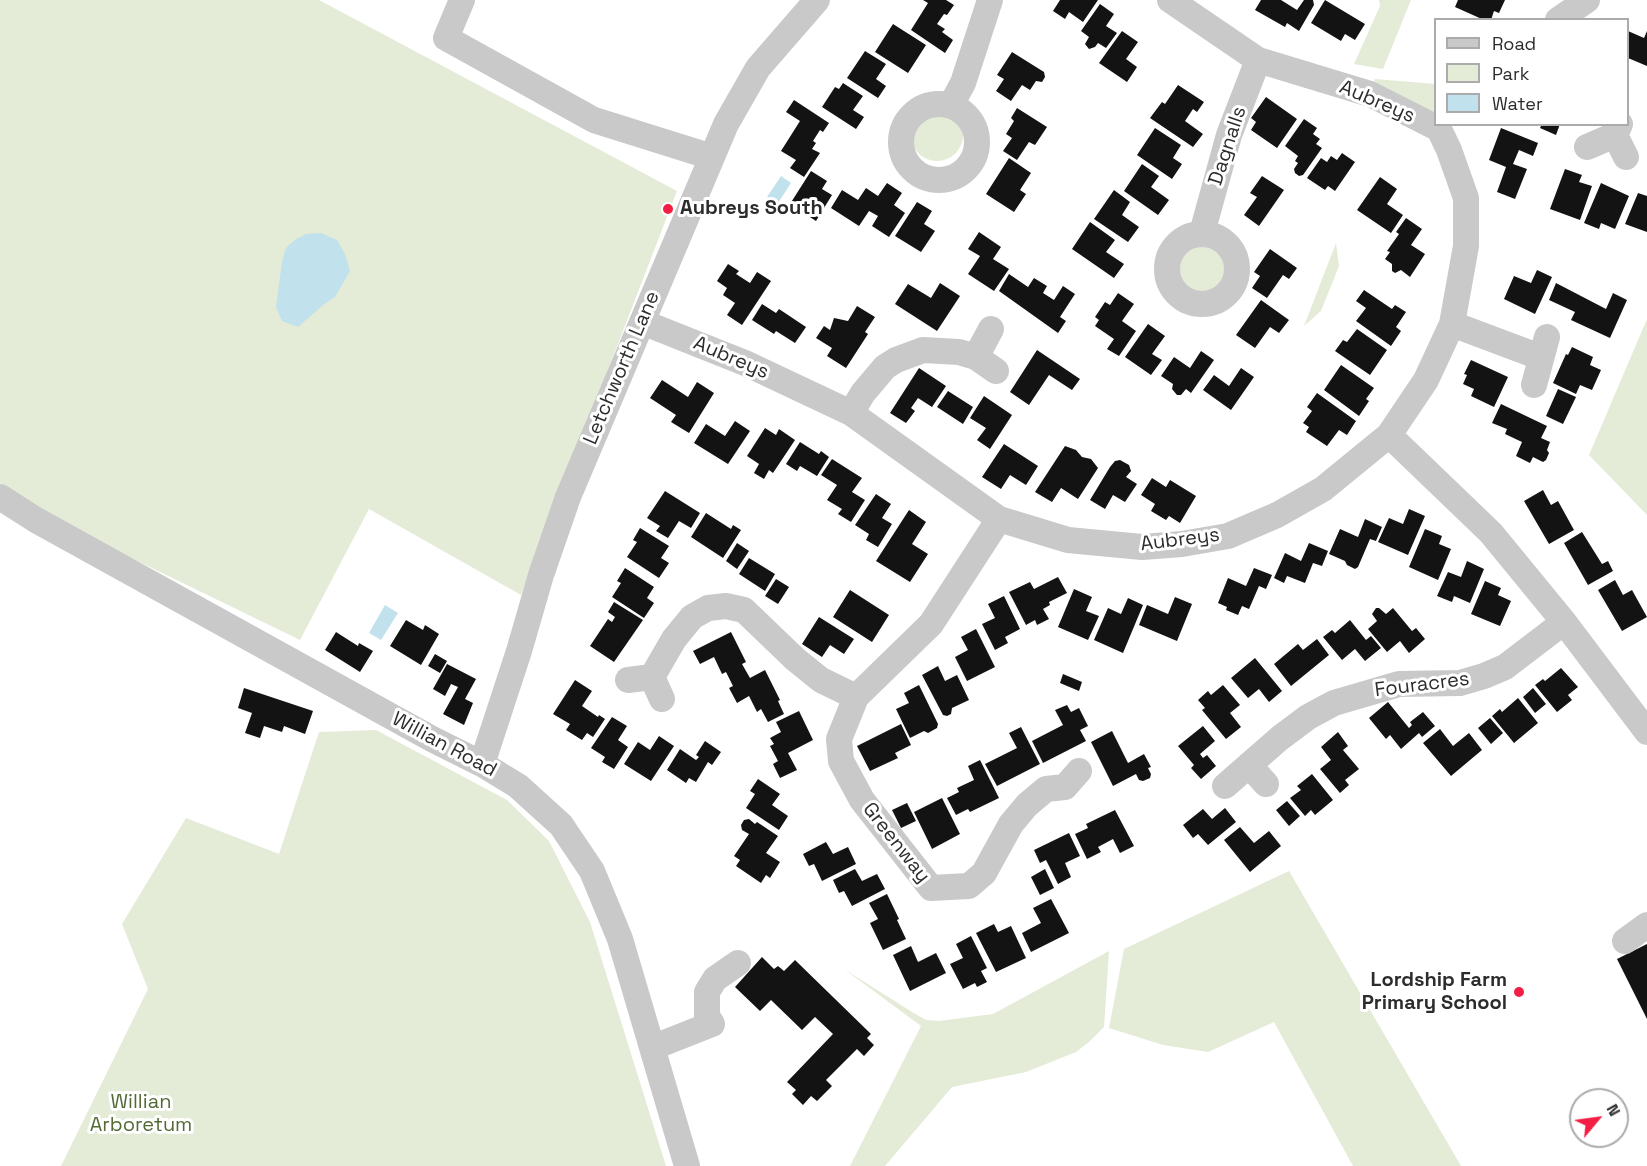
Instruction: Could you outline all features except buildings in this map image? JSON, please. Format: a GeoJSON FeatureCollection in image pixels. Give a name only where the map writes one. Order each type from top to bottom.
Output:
{"type":"FeatureCollection","features":[{"type":"Feature","properties":{"kind":"street"},"geometry":{"type":"LineString","coordinates":[[462,0],[446,38],[594,120],[712,157]]}},
{"type":"Feature","properties":{"kind":"street","name":"Letchworth Lane"},"geometry":{"type":"LineString","coordinates":[[482,764],[567,498],[726,124],[758,68],[817,0]]}},
{"type":"Feature","properties":{"kind":"street"},"geometry":{"type":"LineString","coordinates":[[951,105],[963,82],[990,0]]}},
{"type":"Feature","properties":{"kind":"street","name":"Aubreys"},"geometry":{"type":"LineString","coordinates":[[1170,0],[1258,60],[1370,94],[1434,124]]}},
{"type":"Feature","properties":{"kind":"street"},"geometry":{"type":"LineString","coordinates":[[1561,18],[1587,0]]}},
{"type":"Feature","properties":{"kind":"street","name":"Dagnalls"},"geometry":{"type":"LineString","coordinates":[[1202,233],[1229,135],[1258,60]]}},
{"type":"Feature","properties":{"kind":"street","name":"Aubreys"},"geometry":{"type":"LineString","coordinates":[[642,322],[745,363],[851,413],[999,519],[1068,540],[1142,547],[1182,544],[1228,536],[1277,515],[1323,489],[1389,435],[1426,380],[1452,324],[1466,246],[1466,198],[1441,127]]}},
{"type":"Feature","properties":{"kind":"street"},"geometry":{"type":"LineString","coordinates":[[1587,147],[1620,139]]}},
{"type":"Feature","properties":{"kind":"street"},"geometry":{"type":"LineString","coordinates":[[1452,324],[1544,347],[1534,385]]}},
{"type":"Feature","properties":{"kind":"street"},"geometry":{"type":"LineString","coordinates":[[851,413],[873,380],[885,367],[896,360],[923,350],[958,352],[986,364],[991,329]]}},
{"type":"Feature","properties":{"kind":"street"},"geometry":{"type":"LineString","coordinates":[[1389,435],[1491,533],[1564,622],[1647,732]]}},
{"type":"Feature","properties":{"kind":"street","name":"Willian Road"},"geometry":{"type":"LineString","coordinates":[[0,497],[46,526],[432,739],[482,764],[518,786],[561,825],[592,871],[620,939],[654,1047],[687,1166]]}},
{"type":"Feature","properties":{"kind":"street","name":"Greenway"},"geometry":{"type":"LineString","coordinates":[[999,519],[931,624],[856,697],[838,738],[841,761],[862,800],[931,888],[969,886],[984,873],[1011,824],[1027,805],[1046,789],[1073,787]]}},
{"type":"Feature","properties":{"kind":"street"},"geometry":{"type":"LineString","coordinates":[[648,685],[674,639],[692,617],[708,608],[726,606],[744,610],[795,659],[821,680],[856,697]]}},
{"type":"Feature","properties":{"kind":"street","name":"Fouracres"},"geometry":{"type":"LineString","coordinates":[[1225,786],[1257,775],[1280,738],[1308,717],[1334,703],[1399,684],[1460,683],[1484,676],[1505,667],[1564,622]]}},
{"type":"Feature","properties":{"kind":"street"},"geometry":{"type":"LineString","coordinates":[[1625,941],[1647,926]]}},
{"type":"Feature","properties":{"kind":"street"},"geometry":{"type":"LineString","coordinates":[[654,1047],[712,1024],[707,1016],[707,992],[716,979],[738,963]]}},
{"type":"Feature","properties":{"kind":"green space"},"geometry":{"type":"Polygon","coordinates":[[[0,0],[319,0],[677,191],[521,595],[369,509],[300,640],[43,515],[0,483],[0,0]]]}},
{"type":"Feature","properties":{"kind":"green space"},"geometry":{"type":"Polygon","coordinates":[[[1379,0],[1411,0],[1383,69],[1354,64],[1380,6],[1379,0]]]}},
{"type":"Feature","properties":{"kind":"green space"},"geometry":{"type":"Polygon","coordinates":[[[1375,79],[1434,84],[1434,123],[1370,94],[1375,79]]]}},
{"type":"Feature","properties":{"kind":"green space"},"geometry":{"type":"Polygon","coordinates":[[[937,109],[951,113],[959,121],[963,135],[959,149],[951,157],[937,161],[923,157],[915,149],[911,135],[915,121],[923,113],[937,109]]]}},
{"type":"Feature","properties":{"kind":"green space"},"geometry":{"type":"Polygon","coordinates":[[[1195,240],[1207,240],[1222,248],[1230,263],[1230,275],[1222,290],[1207,298],[1195,298],[1180,290],[1172,275],[1172,263],[1180,248],[1195,240]]]}},
{"type":"Feature","properties":{"kind":"green space"},"geometry":{"type":"Polygon","coordinates":[[[1336,243],[1339,266],[1321,311],[1304,326],[1336,243]]]}},
{"type":"Feature","properties":{"kind":"green space"},"geometry":{"type":"Polygon","coordinates":[[[1647,319],[1647,515],[1589,455],[1647,319]]]}},
{"type":"Feature","properties":{"kind":"green space","name":"Willian Arboretum"},"geometry":{"type":"Polygon","coordinates":[[[376,730],[507,800],[549,841],[590,922],[666,1166],[61,1166],[148,989],[122,924],[186,818],[279,854],[319,732],[376,730]]]}},
{"type":"Feature","properties":{"kind":"green space"},"geometry":{"type":"Polygon","coordinates":[[[1289,871],[1461,1166],[1353,1166],[1274,1022],[1208,1052],[1163,1045],[1109,1028],[1124,949],[1289,871]]]}},
{"type":"Feature","properties":{"kind":"green space"},"geometry":{"type":"Polygon","coordinates":[[[1109,951],[1104,1027],[1089,1042],[1076,1052],[1026,1072],[952,1087],[885,1166],[850,1166],[921,1026],[844,969],[926,1020],[939,1021],[993,1014],[1109,951]]]}},
{"type":"Feature","properties":{"kind":"water"},"geometry":{"type":"Polygon","coordinates":[[[781,176],[791,183],[778,203],[767,197],[781,176]]]}},
{"type":"Feature","properties":{"kind":"water"},"geometry":{"type":"Polygon","coordinates":[[[321,233],[337,240],[345,254],[350,271],[335,297],[298,327],[282,321],[276,307],[282,262],[286,248],[296,239],[306,234],[321,233]]]}},
{"type":"Feature","properties":{"kind":"water"},"geometry":{"type":"Polygon","coordinates":[[[385,605],[398,613],[381,640],[369,633],[385,605]]]}},
{"type":"Feature","properties":{"kind":"place","name":"Aubreys South"},"geometry":{"type":"Point","coordinates":[668,209]}},
{"type":"Feature","properties":{"kind":"place","name":"Lordship Farm Primary School"},"geometry":{"type":"Point","coordinates":[1519,992]}}]}
